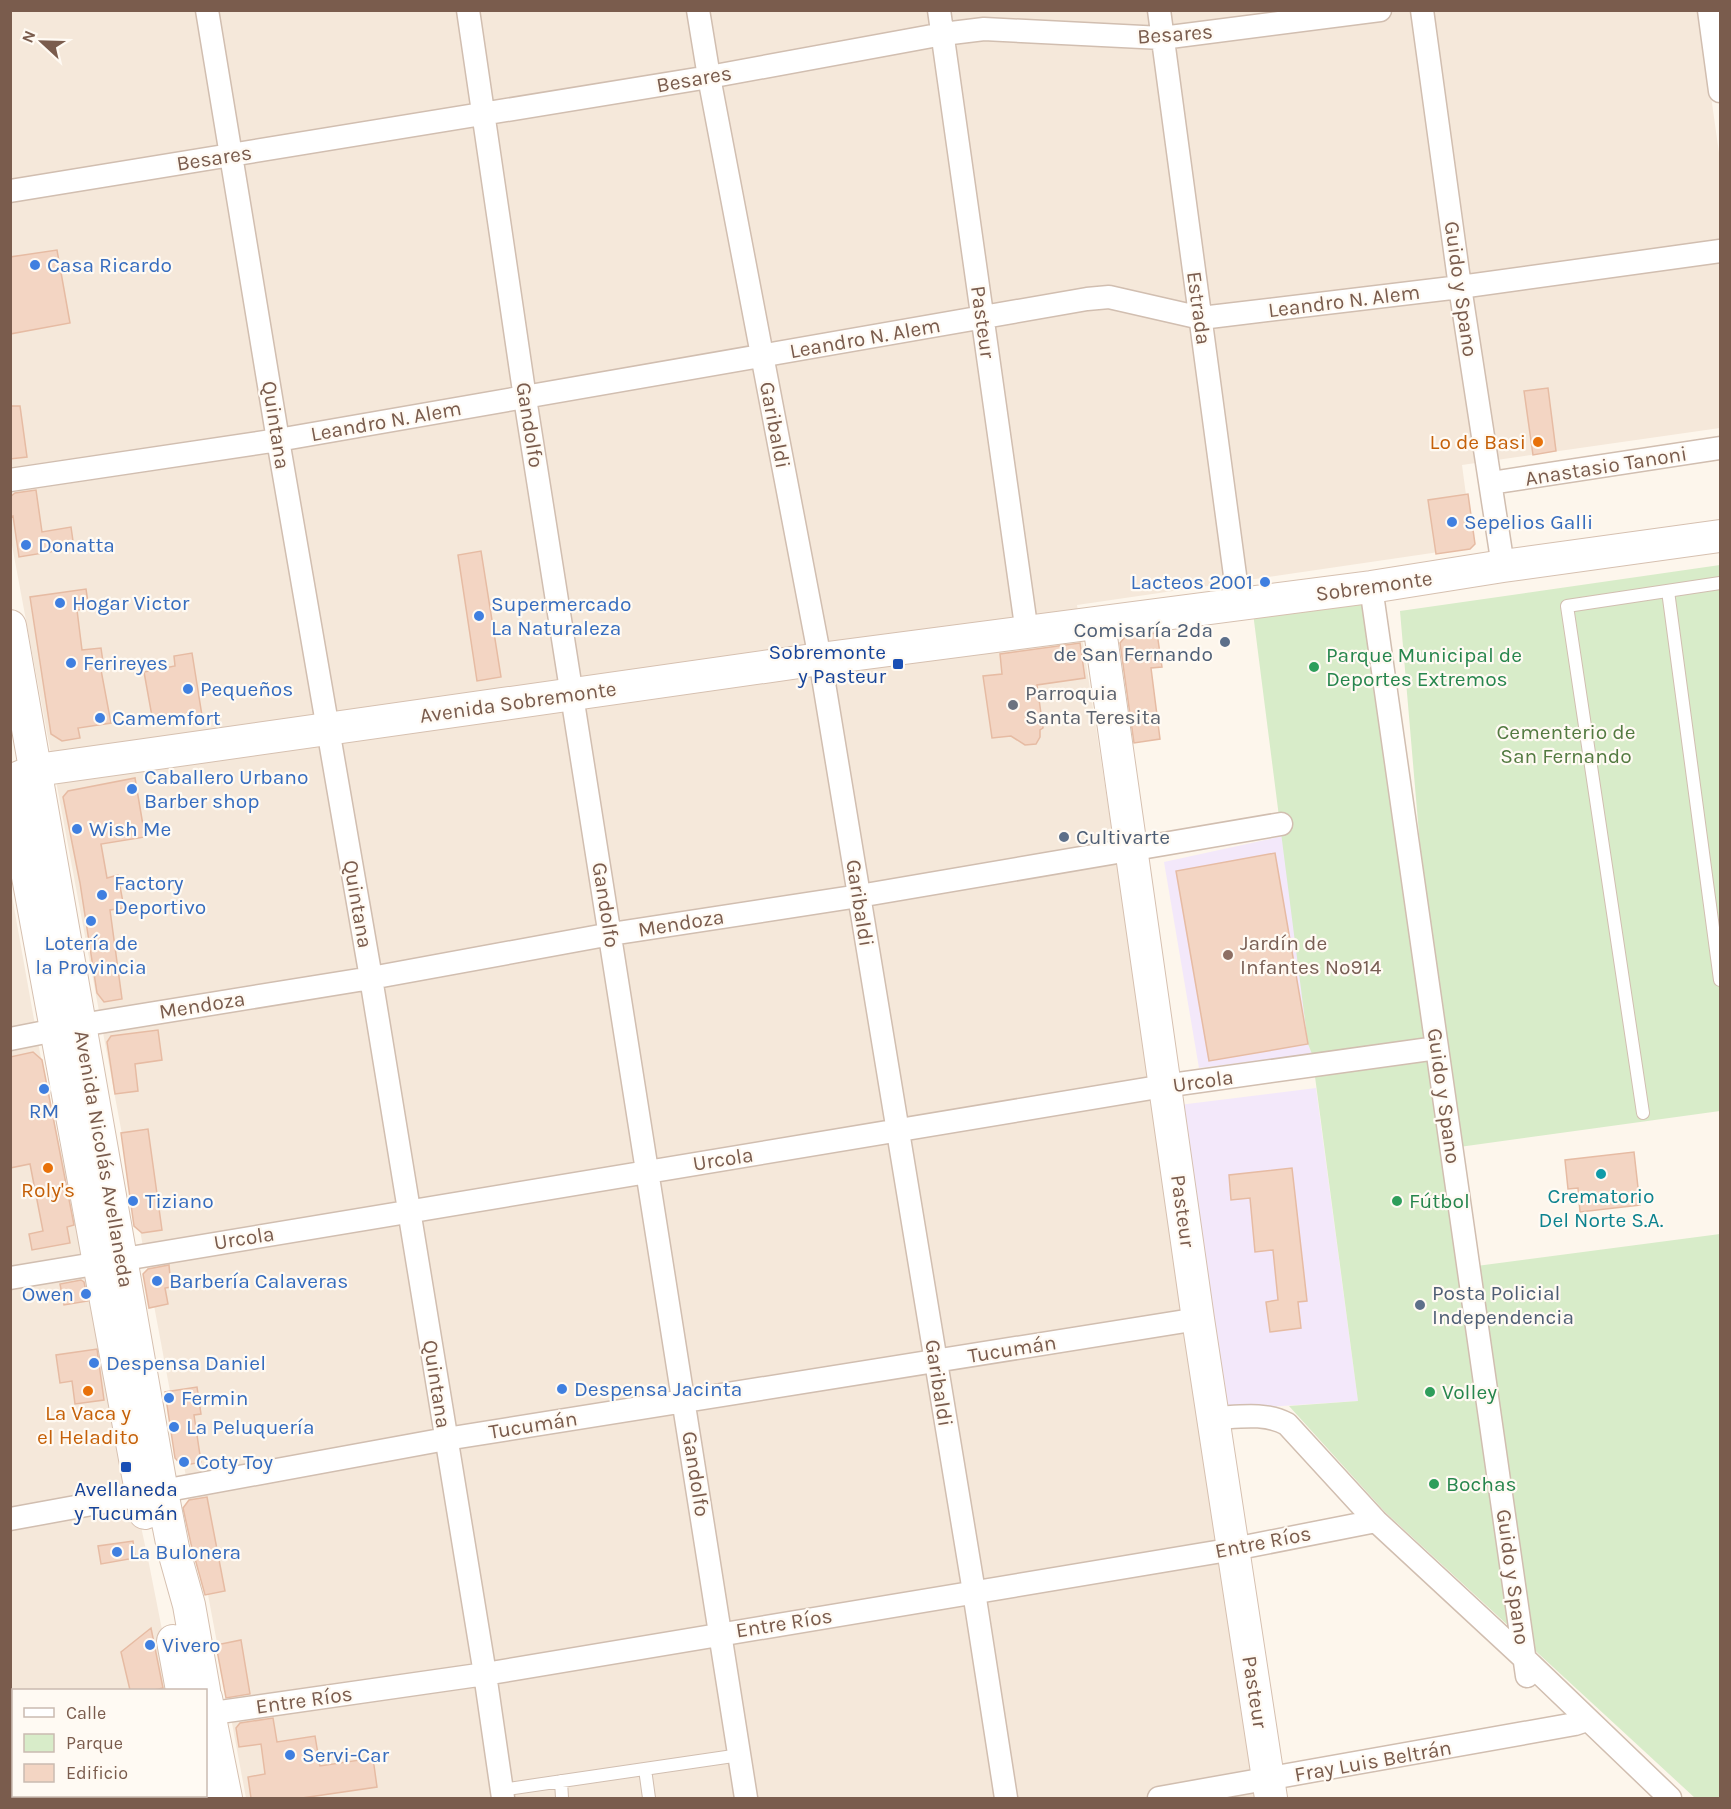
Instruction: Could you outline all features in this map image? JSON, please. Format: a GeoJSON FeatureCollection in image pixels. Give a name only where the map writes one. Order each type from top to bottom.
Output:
{"type":"FeatureCollection","features":[{"type":"Feature","properties":{"kind":"main road","name":"Sobremonte"},"geometry":{"type":"LineString","coordinates":[[1027,633],[1371,588],[1503,566],[1720,536]]}},
{"type":"Feature","properties":{"kind":"main road","name":"Pasteur"},"geometry":{"type":"LineString","coordinates":[[1099,623],[1198,1319],[1270,1789]]}},
{"type":"Feature","properties":{"kind":"main road","name":"Avenida Nicolás Avellaneda"},"geometry":{"type":"LineString","coordinates":[[10,626],[17,778],[69,1028],[152,1494],[173,1548],[189,1605],[203,1689]]}},
{"type":"Feature","properties":{"kind":"main road","name":"Avenida Sobremonte"},"geometry":{"type":"LineString","coordinates":[[17,778],[573,694],[819,659],[1027,633]]}},
{"type":"Feature","properties":{"kind":"main road","name":"Avenida Nicolás Avellaneda"},"geometry":{"type":"LineString","coordinates":[[152,1494],[150,1544],[167,1609],[182,1689]]}},
{"type":"Feature","properties":{"kind":"main road","name":"Avenida Nicolás Avellaneda"},"geometry":{"type":"LineString","coordinates":[[207,1709],[226,1798]]}},
{"type":"Feature","properties":{"kind":"street","name":"Quintana"},"geometry":{"type":"LineString","coordinates":[[207,10],[486,1674],[502,1794]]}},
{"type":"Feature","properties":{"kind":"street","name":"Gandolfo"},"geometry":{"type":"LineString","coordinates":[[468,10],[525,398],[746,1798]]}},
{"type":"Feature","properties":{"kind":"street","name":"Garibaldi"},"geometry":{"type":"LineString","coordinates":[[698,10],[819,659],[1006,1798]]}},
{"type":"Feature","properties":{"kind":"street","name":"Pasteur"},"geometry":{"type":"LineString","coordinates":[[939,10],[1027,633]]}},
{"type":"Feature","properties":{"kind":"street","name":"Estrada"},"geometry":{"type":"LineString","coordinates":[[1158,10],[1239,605]]}},
{"type":"Feature","properties":{"kind":"street","name":"Besares"},"geometry":{"type":"LineString","coordinates":[[10,191],[709,77],[943,34],[984,29],[1162,38],[1380,10]]}},
{"type":"Feature","properties":{"kind":"street","name":"Guido y Spano"},"geometry":{"type":"LineString","coordinates":[[1422,10],[1460,287],[1503,566]]}},
{"type":"Feature","properties":{"kind":"street"},"geometry":{"type":"LineString","coordinates":[[1709,10],[1720,91]]}},
{"type":"Feature","properties":{"kind":"street","name":"Leandro N. Alem"},"geometry":{"type":"LineString","coordinates":[[10,480],[278,440],[1087,299],[1109,297],[1201,318],[1460,287],[1720,251]]}},
{"type":"Feature","properties":{"kind":"street","name":"Anastasio Tanoni"},"geometry":{"type":"LineString","coordinates":[[1491,483],[1720,448]]}},
{"type":"Feature","properties":{"kind":"street","name":"Guido y Spano"},"geometry":{"type":"LineString","coordinates":[[1371,588],[1526,1668]]}},
{"type":"Feature","properties":{"kind":"street","name":"Mendoza"},"geometry":{"type":"LineString","coordinates":[[10,1039],[370,978],[611,934],[859,896],[1281,824]]}},
{"type":"Feature","properties":{"kind":"street","name":"Urcola"},"geometry":{"type":"LineString","coordinates":[[10,1278],[1164,1086],[1437,1048]]}},
{"type":"Feature","properties":{"kind":"street","name":"Tucumán"},"geometry":{"type":"LineString","coordinates":[[10,1519],[446,1439],[1198,1319]]}},
{"type":"Feature","properties":{"kind":"street"},"geometry":{"type":"LineString","coordinates":[[1214,1418],[1267,1417],[1277,1418],[1287,1424],[1368,1522],[1526,1668],[1655,1798]]}},
{"type":"Feature","properties":{"kind":"street","name":"Entre Ríos"},"geometry":{"type":"LineString","coordinates":[[207,1704],[486,1674],[1234,1549],[1368,1522]]}},
{"type":"Feature","properties":{"kind":"street"},"geometry":{"type":"LineString","coordinates":[[1581,1722],[1670,1798]]}},
{"type":"Feature","properties":{"kind":"street","name":"Fray Luis Beltrán"},"geometry":{"type":"LineString","coordinates":[[1159,1798],[1270,1789],[1581,1722]]}},
{"type":"Feature","properties":{"kind":"lane"},"geometry":{"type":"LineString","coordinates":[[1643,1113],[1567,606],[1720,583]]}},
{"type":"Feature","properties":{"kind":"lane"},"geometry":{"type":"LineString","coordinates":[[1668,591],[1720,980]]}},
{"type":"Feature","properties":{"kind":"lane"},"geometry":{"type":"LineString","coordinates":[[502,1794],[561,1781],[740,1755]]}},
{"type":"Feature","properties":{"kind":"lane"},"geometry":{"type":"LineString","coordinates":[[645,1769],[649,1798]]}},
{"type":"Feature","properties":{"kind":"lane"},"geometry":{"type":"LineString","coordinates":[[561,1781],[562,1798]]}},
{"type":"Feature","properties":{"kind":"shaded area"},"geometry":{"type":"Polygon","coordinates":[[[10,11],[1699,11],[1720,160],[1720,428],[1462,465],[1473,547],[1077,605],[1221,1534],[1259,1798],[246,1798],[11,540],[10,11]]]}},
{"type":"Feature","properties":{"kind":"shaded area"},"geometry":{"type":"Polygon","coordinates":[[[1283,836],[1308,1044],[1312,1054],[1199,1068],[1164,862],[1283,836]]]}},
{"type":"Feature","properties":{"kind":"shaded area"},"geometry":{"type":"Polygon","coordinates":[[[10,885],[40,1053],[174,1689],[12,1689],[12,1797],[196,1798],[11,1798],[10,885]]]}},
{"type":"Feature","properties":{"kind":"shaded area"},"geometry":{"type":"Polygon","coordinates":[[[1316,1088],[1358,1401],[1222,1410],[1179,1105],[1316,1088]]]}},
{"type":"Feature","properties":{"kind":"green space","name":"Cementerio de San Fernando"},"geometry":{"type":"Polygon","coordinates":[[[1720,565],[1720,1111],[1452,1148],[1469,1267],[1720,1234],[1720,1798],[1695,1798],[1385,1512],[1289,1406],[1358,1401],[1312,1054],[1308,1044],[1253,613],[1372,596],[1436,1033],[1400,611],[1720,565]]]}},
{"type":"Feature","properties":{"kind":"building"},"geometry":{"type":"Polygon","coordinates":[[[57,250],[70,323],[10,334],[10,257],[57,250]]]}},
{"type":"Feature","properties":{"kind":"building"},"geometry":{"type":"Polygon","coordinates":[[[1548,388],[1556,451],[1533,455],[1524,391],[1548,388]]]}},
{"type":"Feature","properties":{"kind":"building"},"geometry":{"type":"Polygon","coordinates":[[[10,406],[20,406],[27,457],[10,459],[10,406]]]}},
{"type":"Feature","properties":{"kind":"building"},"geometry":{"type":"Polygon","coordinates":[[[36,490],[42,532],[71,527],[74,548],[19,557],[13,516],[10,517],[10,497],[15,493],[36,490]]]}},
{"type":"Feature","properties":{"kind":"building","name":"Sepelios Galli"},"geometry":{"type":"Polygon","coordinates":[[[1468,494],[1475,544],[1470,549],[1436,554],[1428,500],[1468,494]]]}},
{"type":"Feature","properties":{"kind":"building","name":"Supermercado La Naturaleza"},"geometry":{"type":"Polygon","coordinates":[[[481,551],[501,677],[477,681],[458,555],[481,551]]]}},
{"type":"Feature","properties":{"kind":"building"},"geometry":{"type":"Polygon","coordinates":[[[86,589],[89,609],[77,610],[82,650],[101,648],[104,669],[101,670],[111,723],[78,728],[80,738],[62,741],[51,734],[30,597],[86,589]]]}},
{"type":"Feature","properties":{"kind":"building"},"geometry":{"type":"Polygon","coordinates":[[[1157,633],[1162,667],[1151,668],[1160,739],[1134,743],[1120,643],[1125,637],[1157,633]]]}},
{"type":"Feature","properties":{"kind":"building","name":"Parroquia Santa Teresita"},"geometry":{"type":"Polygon","coordinates":[[[1080,643],[1085,678],[1037,685],[1043,728],[1040,730],[1040,737],[1036,744],[1025,745],[1011,736],[992,738],[983,676],[1002,674],[1000,654],[1080,643]]]}},
{"type":"Feature","properties":{"kind":"building"},"geometry":{"type":"Polygon","coordinates":[[[192,653],[203,722],[185,725],[183,717],[153,722],[144,672],[175,666],[174,656],[192,653]]]}},
{"type":"Feature","properties":{"kind":"building"},"geometry":{"type":"Polygon","coordinates":[[[135,778],[145,837],[101,844],[107,878],[118,875],[124,908],[110,910],[122,999],[104,1002],[97,993],[80,883],[63,797],[68,791],[135,778]]]}},
{"type":"Feature","properties":{"kind":"building"},"geometry":{"type":"Polygon","coordinates":[[[1275,853],[1308,1044],[1209,1061],[1176,871],[1275,853]]]}},
{"type":"Feature","properties":{"kind":"building"},"geometry":{"type":"Polygon","coordinates":[[[158,1030],[162,1060],[135,1064],[138,1091],[115,1094],[107,1042],[111,1036],[158,1030]]]}},
{"type":"Feature","properties":{"kind":"building"},"geometry":{"type":"Polygon","coordinates":[[[33,1052],[42,1060],[74,1225],[67,1227],[70,1243],[32,1250],[29,1234],[43,1231],[30,1164],[10,1168],[10,1057],[33,1052]]]}},
{"type":"Feature","properties":{"kind":"building"},"geometry":{"type":"Polygon","coordinates":[[[148,1129],[162,1230],[142,1233],[134,1226],[121,1133],[148,1129]]]}},
{"type":"Feature","properties":{"kind":"building","name":"Crematorio Del Norte S.A."},"geometry":{"type":"Polygon","coordinates":[[[1634,1152],[1640,1205],[1580,1212],[1578,1188],[1568,1189],[1565,1160],[1634,1152]]]}},
{"type":"Feature","properties":{"kind":"building"},"geometry":{"type":"Polygon","coordinates":[[[1292,1168],[1307,1301],[1298,1302],[1301,1328],[1270,1332],[1266,1302],[1278,1300],[1273,1250],[1255,1252],[1250,1198],[1231,1200],[1229,1175],[1292,1168]]]}},
{"type":"Feature","properties":{"kind":"building","name":"Barbería Calaveras"},"geometry":{"type":"Polygon","coordinates":[[[169,1265],[171,1287],[165,1288],[168,1304],[149,1308],[143,1274],[148,1269],[169,1265]]]}},
{"type":"Feature","properties":{"kind":"building"},"geometry":{"type":"Polygon","coordinates":[[[81,1280],[84,1282],[88,1301],[64,1305],[60,1284],[81,1280]]]}},
{"type":"Feature","properties":{"kind":"building"},"geometry":{"type":"Polygon","coordinates":[[[97,1349],[104,1400],[75,1404],[72,1381],[60,1383],[56,1355],[97,1349]]]}},
{"type":"Feature","properties":{"kind":"building"},"geometry":{"type":"Polygon","coordinates":[[[197,1387],[201,1414],[194,1415],[201,1462],[182,1466],[175,1458],[165,1392],[197,1387]]]}},
{"type":"Feature","properties":{"kind":"building"},"geometry":{"type":"Polygon","coordinates":[[[207,1497],[225,1591],[205,1595],[183,1508],[189,1500],[207,1497]]]}},
{"type":"Feature","properties":{"kind":"building","name":"La Bulonera"},"geometry":{"type":"Polygon","coordinates":[[[133,1541],[135,1558],[101,1564],[98,1546],[133,1541]]]}},
{"type":"Feature","properties":{"kind":"building"},"geometry":{"type":"Polygon","coordinates":[[[151,1628],[163,1688],[130,1689],[121,1652],[151,1628]]]}},
{"type":"Feature","properties":{"kind":"building"},"geometry":{"type":"Polygon","coordinates":[[[241,1640],[250,1694],[226,1698],[216,1645],[241,1640]]]}},
{"type":"Feature","properties":{"kind":"building"},"geometry":{"type":"Polygon","coordinates":[[[273,1718],[277,1742],[315,1736],[320,1766],[373,1758],[377,1787],[302,1798],[251,1798],[248,1777],[265,1774],[261,1744],[239,1747],[236,1728],[240,1723],[273,1718]]]}},
{"type":"Feature","properties":{"kind":"place","name":"Casa Ricardo"},"geometry":{"type":"Point","coordinates":[35,265]}},
{"type":"Feature","properties":{"kind":"place","name":"Lo de Basi"},"geometry":{"type":"Point","coordinates":[1538,442]}},
{"type":"Feature","properties":{"kind":"place","name":"Sepelios Galli"},"geometry":{"type":"Point","coordinates":[1452,522]}},
{"type":"Feature","properties":{"kind":"place","name":"Donatta"},"geometry":{"type":"Point","coordinates":[26,545]}},
{"type":"Feature","properties":{"kind":"place","name":"Lacteos 2001"},"geometry":{"type":"Point","coordinates":[1265,582]}},
{"type":"Feature","properties":{"kind":"place","name":"Hogar Victor"},"geometry":{"type":"Point","coordinates":[60,603]}},
{"type":"Feature","properties":{"kind":"place","name":"Supermercado La Naturaleza"},"geometry":{"type":"Point","coordinates":[479,616]}},
{"type":"Feature","properties":{"kind":"place","name":"Comisaría 2da de San Fernando"},"geometry":{"type":"Point","coordinates":[1225,642]}},
{"type":"Feature","properties":{"kind":"place","name":"Ferireyes"},"geometry":{"type":"Point","coordinates":[71,663]}},
{"type":"Feature","properties":{"kind":"place","name":"Sobremonte y Pasteur"},"geometry":{"type":"Point","coordinates":[898,664]}},
{"type":"Feature","properties":{"kind":"place","name":"Parque Municipal de Deportes Extremos"},"geometry":{"type":"Point","coordinates":[1314,667]}},
{"type":"Feature","properties":{"kind":"place","name":"Pequeños"},"geometry":{"type":"Point","coordinates":[188,689]}},
{"type":"Feature","properties":{"kind":"place","name":"Parroquia Santa Teresita"},"geometry":{"type":"Point","coordinates":[1013,705]}},
{"type":"Feature","properties":{"kind":"place","name":"Camemfort"},"geometry":{"type":"Point","coordinates":[100,718]}},
{"type":"Feature","properties":{"kind":"place","name":"Caballero Urbano Barber shop"},"geometry":{"type":"Point","coordinates":[132,789]}},
{"type":"Feature","properties":{"kind":"place","name":"Wish Me"},"geometry":{"type":"Point","coordinates":[77,829]}},
{"type":"Feature","properties":{"kind":"place","name":"Cultivarte"},"geometry":{"type":"Point","coordinates":[1064,837]}},
{"type":"Feature","properties":{"kind":"place","name":"Factory Deportivo"},"geometry":{"type":"Point","coordinates":[102,895]}},
{"type":"Feature","properties":{"kind":"place","name":"Lotería de la Provincia"},"geometry":{"type":"Point","coordinates":[91,921]}},
{"type":"Feature","properties":{"kind":"place","name":"Jardín de Infantes Nº914"},"geometry":{"type":"Point","coordinates":[1228,955]}},
{"type":"Feature","properties":{"kind":"place","name":"RM"},"geometry":{"type":"Point","coordinates":[44,1089]}},
{"type":"Feature","properties":{"kind":"place","name":"Roly's"},"geometry":{"type":"Point","coordinates":[48,1168]}},
{"type":"Feature","properties":{"kind":"place","name":"Crematorio Del Norte S.A."},"geometry":{"type":"Point","coordinates":[1601,1174]}},
{"type":"Feature","properties":{"kind":"place","name":"Tiziano"},"geometry":{"type":"Point","coordinates":[133,1201]}},
{"type":"Feature","properties":{"kind":"place","name":"Fútbol"},"geometry":{"type":"Point","coordinates":[1397,1201]}},
{"type":"Feature","properties":{"kind":"place","name":"Barbería Calaveras"},"geometry":{"type":"Point","coordinates":[157,1281]}},
{"type":"Feature","properties":{"kind":"place","name":"Owen"},"geometry":{"type":"Point","coordinates":[86,1294]}},
{"type":"Feature","properties":{"kind":"place","name":"Posta Policial Independencia"},"geometry":{"type":"Point","coordinates":[1420,1305]}},
{"type":"Feature","properties":{"kind":"place","name":"Despensa Daniel"},"geometry":{"type":"Point","coordinates":[94,1363]}},
{"type":"Feature","properties":{"kind":"place","name":"Despensa Jacinta"},"geometry":{"type":"Point","coordinates":[562,1389]}},
{"type":"Feature","properties":{"kind":"place","name":"La Vaca y el Heladito"},"geometry":{"type":"Point","coordinates":[88,1391]}},
{"type":"Feature","properties":{"kind":"place","name":"Volley"},"geometry":{"type":"Point","coordinates":[1430,1392]}},
{"type":"Feature","properties":{"kind":"place","name":"Fermin"},"geometry":{"type":"Point","coordinates":[169,1398]}},
{"type":"Feature","properties":{"kind":"place","name":"La Peluquería"},"geometry":{"type":"Point","coordinates":[174,1427]}},
{"type":"Feature","properties":{"kind":"place","name":"Coty Toy"},"geometry":{"type":"Point","coordinates":[184,1462]}},
{"type":"Feature","properties":{"kind":"place","name":"Avellaneda y Tucumán"},"geometry":{"type":"Point","coordinates":[126,1467]}},
{"type":"Feature","properties":{"kind":"place","name":"Bochas"},"geometry":{"type":"Point","coordinates":[1434,1484]}},
{"type":"Feature","properties":{"kind":"place","name":"La Bulonera"},"geometry":{"type":"Point","coordinates":[117,1552]}},
{"type":"Feature","properties":{"kind":"place","name":"Vivero"},"geometry":{"type":"Point","coordinates":[150,1645]}},
{"type":"Feature","properties":{"kind":"place","name":"Servi-Car"},"geometry":{"type":"Point","coordinates":[290,1755]}}]}
